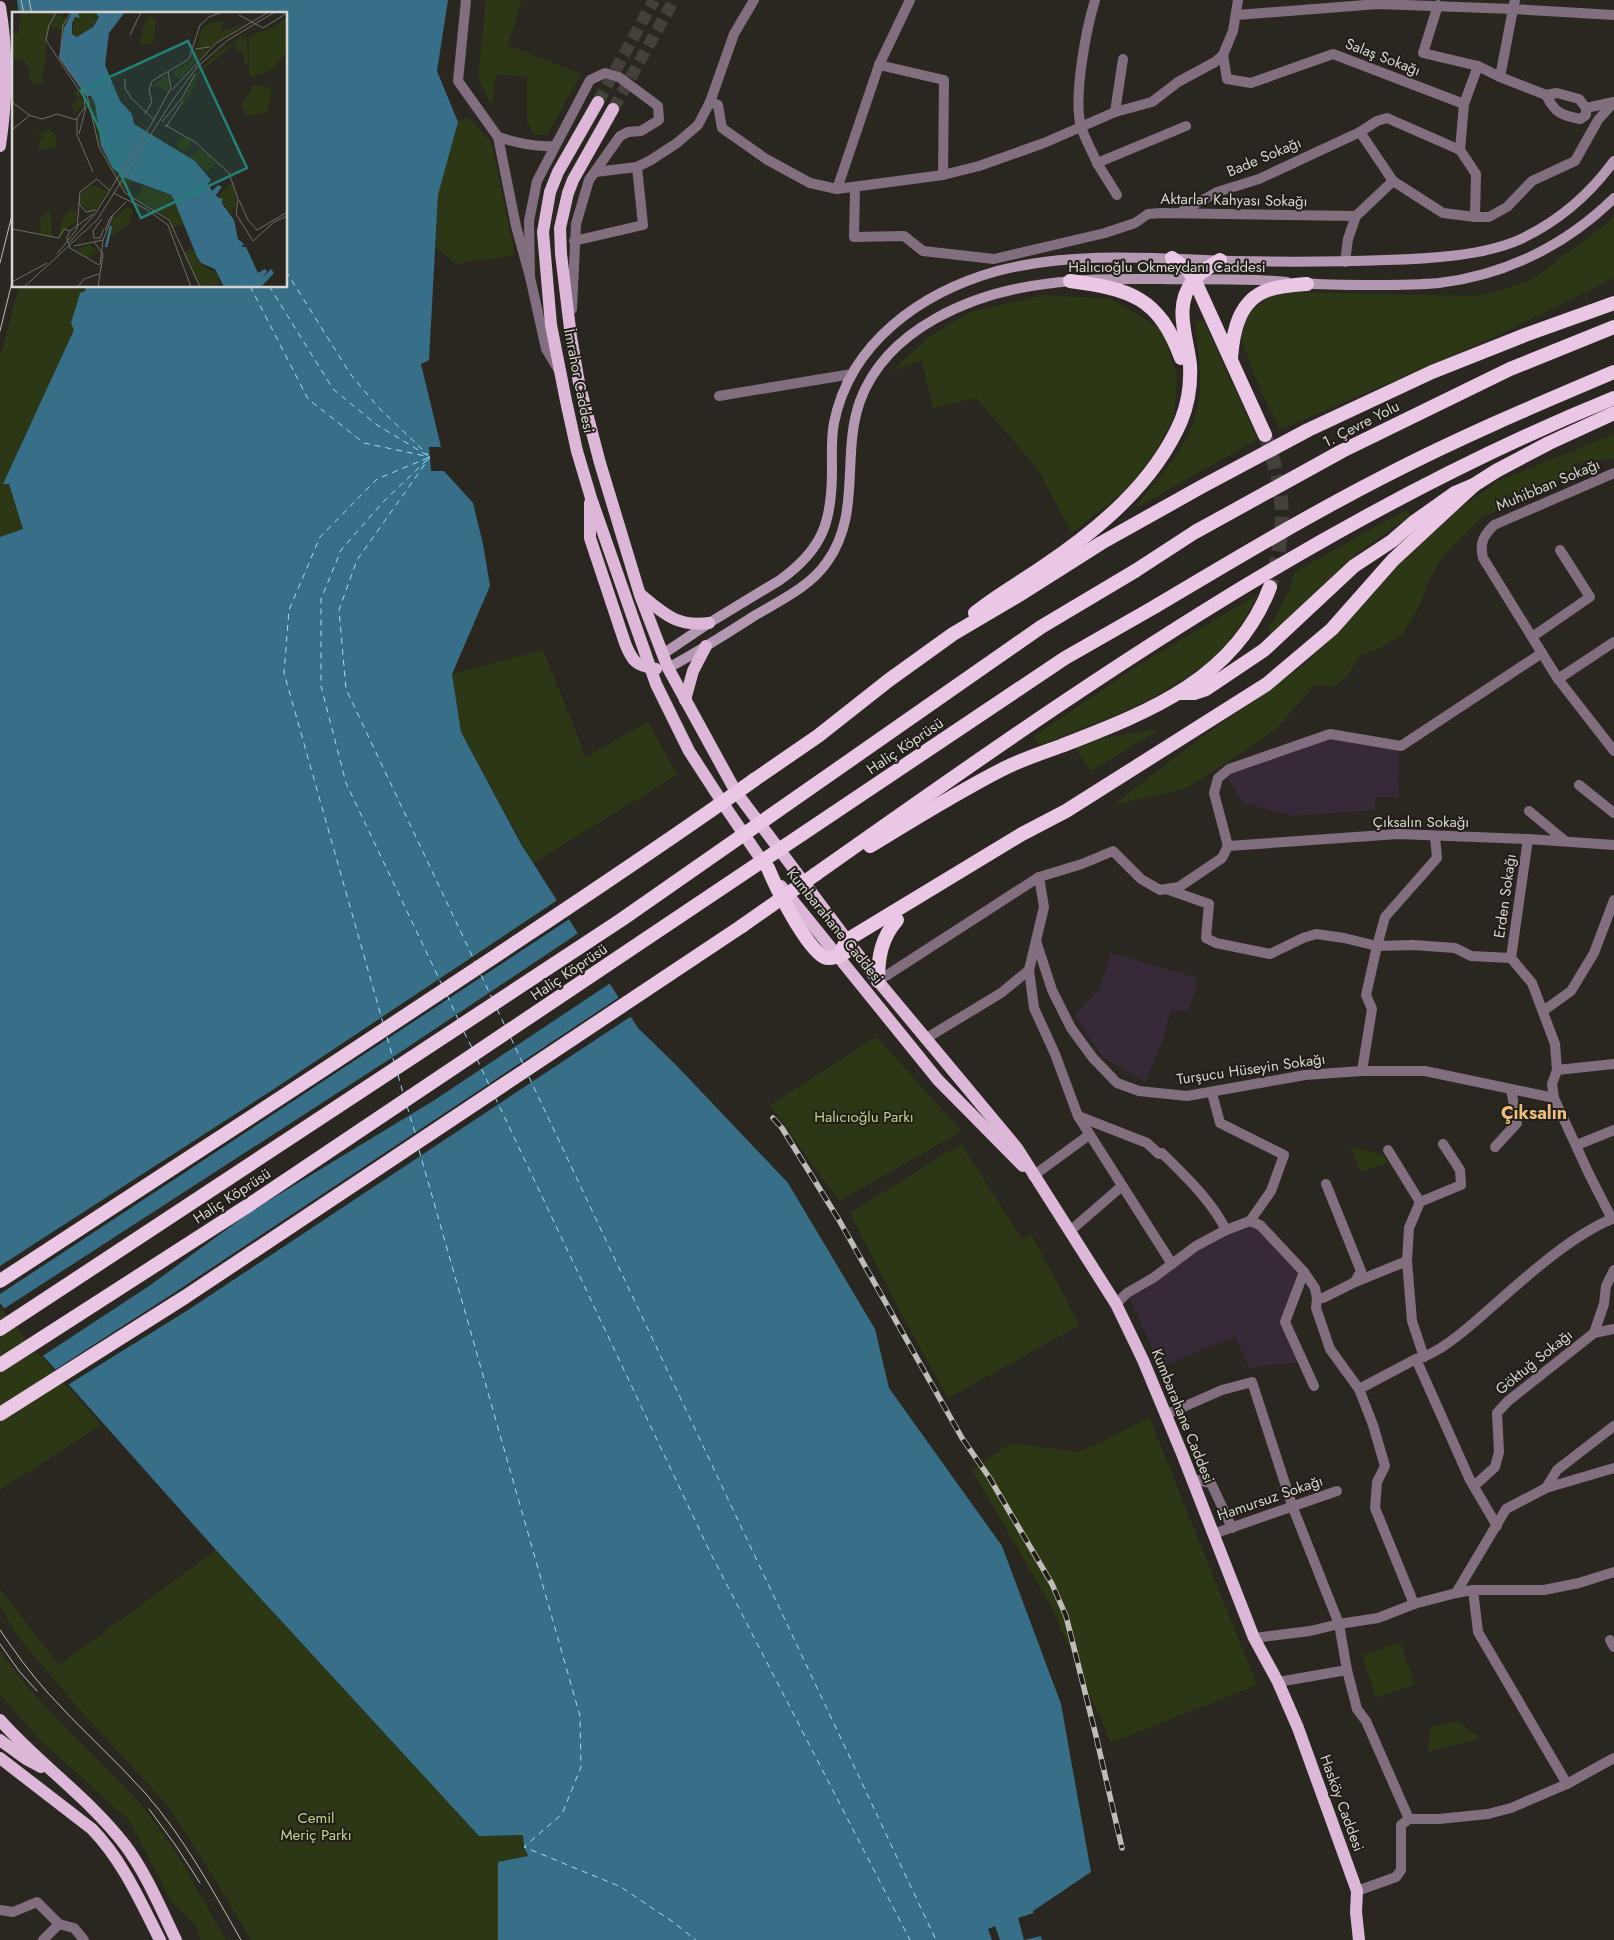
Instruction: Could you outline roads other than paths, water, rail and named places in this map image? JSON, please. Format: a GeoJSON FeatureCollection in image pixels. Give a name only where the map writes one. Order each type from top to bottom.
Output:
{"type":"FeatureCollection","features":[{"type":"Feature","properties":{"kind":"highway"},"geometry":{"type":"LineString","coordinates":[[1172,258],[1188,270],[1194,279],[1265,435]]}},
{"type":"Feature","properties":{"kind":"highway"},"geometry":{"type":"LineString","coordinates":[[0,1281],[174,1169],[690,826],[818,736],[953,634],[989,602],[1084,538],[1107,518],[1140,484],[1165,451],[1182,419],[1190,384],[1190,364],[1184,338],[1182,313],[1185,294],[1194,279],[1220,260]]}},
{"type":"Feature","properties":{"kind":"highway"},"geometry":{"type":"LineString","coordinates":[[1070,281],[1122,290],[1138,297],[1151,307],[1166,324],[1174,338],[1190,384]]}},
{"type":"Feature","properties":{"kind":"highway"},"geometry":{"type":"LineString","coordinates":[[1231,358],[1235,326],[1244,308],[1256,296],[1267,290],[1307,284]]}},
{"type":"Feature","properties":{"kind":"highway"},"geometry":{"type":"LineString","coordinates":[[953,634],[1020,595],[1117,534],[1308,430],[1424,376],[1525,335],[1614,304]]}},
{"type":"Feature","properties":{"kind":"highway","name":"1. Çevre Yolu"},"geometry":{"type":"LineString","coordinates":[[1135,571],[1204,527],[1342,451],[1542,354],[1614,327]]}},
{"type":"Feature","properties":{"kind":"highway","name":"Haliç Köprüsü"},"geometry":{"type":"LineString","coordinates":[[0,1364],[249,1205],[1052,667],[1270,539],[1382,478],[1497,423],[1614,372]]}},
{"type":"Feature","properties":{"kind":"highway"},"geometry":{"type":"LineString","coordinates":[[0,1414],[185,1296],[571,1040],[816,874],[1006,740],[1226,596],[1361,518],[1501,447],[1614,398]]}},
{"type":"Feature","properties":{"kind":"highway"},"geometry":{"type":"LineString","coordinates":[[1179,693],[1194,693],[1206,689],[1264,650],[1354,566],[1392,541],[1455,493],[1474,485],[1519,458],[1614,413]]}},
{"type":"Feature","properties":{"kind":"highway"},"geometry":{"type":"LineString","coordinates":[[768,868],[788,910],[816,951],[825,958],[838,956],[850,944],[1022,834],[1066,811],[1267,684],[1332,628],[1392,560],[1474,485]]}},
{"type":"Feature","properties":{"kind":"highway","name":"Haliç Köprüsü"},"geometry":{"type":"LineString","coordinates":[[0,1329],[621,920],[1041,627],[1135,571]]}},
{"type":"Feature","properties":{"kind":"highway"},"geometry":{"type":"LineString","coordinates":[[816,874],[846,860],[926,812],[1002,770],[1123,722],[1179,693],[1206,673],[1240,641],[1256,618],[1270,587]]}},
{"type":"Feature","properties":{"kind":"highway"},"geometry":{"type":"LineString","coordinates":[[850,944],[897,920],[1053,825],[1066,811]]}},
{"type":"Feature","properties":{"kind":"highway"},"geometry":{"type":"LineString","coordinates":[[878,981],[879,954],[889,928],[897,920]]}},
{"type":"Feature","properties":{"kind":"main road"},"geometry":{"type":"LineString","coordinates":[[0,7],[5,37],[7,77],[0,146]]}},
{"type":"Feature","properties":{"kind":"main road","name":"İmrahor Caddesi"},"geometry":{"type":"LineString","coordinates":[[598,102],[558,172],[550,192],[543,232],[544,256],[551,325],[560,372],[577,451],[591,498],[590,538],[631,659],[640,665],[651,668]]}},
{"type":"Feature","properties":{"kind":"main road","name":"İmrahor Caddesi"},"geometry":{"type":"LineString","coordinates":[[613,109],[573,180],[560,228],[561,254],[579,384],[600,463],[640,595],[668,668]]}},
{"type":"Feature","properties":{"kind":"main road","name":"Halıcıoğlu Okmeydanı Caddesi"},"geometry":{"type":"LineString","coordinates":[[663,654],[791,572],[818,542],[824,529],[830,500],[834,422],[852,374],[872,345],[887,328],[910,311],[956,286],[997,271],[1050,260],[1172,258],[1344,262],[1431,259],[1486,249],[1519,240],[1549,223],[1595,186],[1613,163]]}},
{"type":"Feature","properties":{"kind":"main road","name":"Halıcıoğlu Okmeydanı Caddesi"},"geometry":{"type":"LineString","coordinates":[[668,668],[801,587],[826,564],[844,531],[848,510],[851,437],[855,419],[868,383],[891,352],[907,337],[951,310],[1042,284],[1103,279],[1194,279],[1307,284],[1402,285],[1439,283],[1492,272],[1523,261],[1552,246],[1597,214],[1614,198]]}},
{"type":"Feature","properties":{"kind":"main road"},"geometry":{"type":"LineString","coordinates":[[640,595],[663,614],[675,621],[692,624],[709,623]]}},
{"type":"Feature","properties":{"kind":"main road"},"geometry":{"type":"LineString","coordinates":[[685,700],[693,671],[706,646]]}},
{"type":"Feature","properties":{"kind":"main road"},"geometry":{"type":"LineString","coordinates":[[651,668],[663,654]]}},
{"type":"Feature","properties":{"kind":"main road"},"geometry":{"type":"LineString","coordinates":[[651,668],[668,668]]}},
{"type":"Feature","properties":{"kind":"main road","name":"Kumbarahane Caddesi"},"geometry":{"type":"LineString","coordinates":[[651,668],[656,684],[689,751],[724,806],[768,868]]}},
{"type":"Feature","properties":{"kind":"main road","name":"Kumbarahane Caddesi"},"geometry":{"type":"LineString","coordinates":[[668,668],[736,792],[878,981],[1017,1148],[1116,1304],[1142,1360],[1192,1479],[1254,1638],[1278,1682]]}},
{"type":"Feature","properties":{"kind":"main road","name":"Kumbarahane Caddesi"},"geometry":{"type":"LineString","coordinates":[[838,956],[938,1080],[987,1132],[1033,1176]]}},
{"type":"Feature","properties":{"kind":"main road","name":"Hasköy Caddesi"},"geometry":{"type":"LineString","coordinates":[[1278,1682],[1298,1728],[1357,1891],[1356,1912],[1359,1940]]}},
{"type":"Feature","properties":{"kind":"main road"},"geometry":{"type":"LineString","coordinates":[[0,1720],[52,1773],[91,1806],[126,1846],[140,1869],[176,1940]]}},
{"type":"Feature","properties":{"kind":"main road"},"geometry":{"type":"LineString","coordinates":[[0,1740],[26,1759],[52,1773]]}},
{"type":"Feature","properties":{"kind":"main road"},"geometry":{"type":"LineString","coordinates":[[0,1758],[92,1829],[103,1841],[126,1873],[160,1940]]}},
{"type":"Feature","properties":{"kind":"street"},"geometry":{"type":"LineString","coordinates":[[466,0],[458,81],[498,137],[516,226],[530,277],[546,349],[560,372]]}},
{"type":"Feature","properties":{"kind":"street"},"geometry":{"type":"LineString","coordinates":[[595,172],[637,167],[677,143],[698,125],[710,102],[734,34],[754,0]]}},
{"type":"Feature","properties":{"kind":"street"},"geometry":{"type":"LineString","coordinates":[[837,189],[879,65],[910,0]]}},
{"type":"Feature","properties":{"kind":"street"},"geometry":{"type":"LineString","coordinates":[[1095,0],[1087,28],[1079,101],[1081,127],[1097,162],[1117,195]]}},
{"type":"Feature","properties":{"kind":"street"},"geometry":{"type":"LineString","coordinates":[[710,102],[718,105],[722,128],[766,159],[810,183],[837,189],[855,188],[943,175],[1044,143],[1115,112],[1152,102],[1178,82],[1215,62],[1223,55],[1233,31],[1238,0]]}},
{"type":"Feature","properties":{"kind":"street"},"geometry":{"type":"LineString","coordinates":[[1237,15],[1378,4],[1514,5],[1614,15]]}},
{"type":"Feature","properties":{"kind":"street"},"geometry":{"type":"LineString","coordinates":[[1438,5],[1423,53],[1478,66],[1546,95],[1557,93],[1579,99],[1586,108],[1586,115],[1580,119],[1569,117],[1553,109],[1546,95]]}},
{"type":"Feature","properties":{"kind":"street"},"geometry":{"type":"LineString","coordinates":[[1500,77],[1514,5]]}},
{"type":"Feature","properties":{"kind":"street","name":"Salaş Sokağı"},"geometry":{"type":"LineString","coordinates":[[1223,55],[1227,79],[1251,82],[1333,54],[1464,104]]}},
{"type":"Feature","properties":{"kind":"street"},"geometry":{"type":"LineString","coordinates":[[1115,112],[1123,59]]}},
{"type":"Feature","properties":{"kind":"street"},"geometry":{"type":"LineString","coordinates":[[879,65],[944,80],[943,175]]}},
{"type":"Feature","properties":{"kind":"street"},"geometry":{"type":"LineString","coordinates":[[1475,217],[1476,174],[1460,150],[1464,104],[1478,66]]}},
{"type":"Feature","properties":{"kind":"street"},"geometry":{"type":"LineString","coordinates":[[530,277],[529,221],[536,181],[590,80],[605,73],[619,76],[658,106],[659,120],[641,130],[628,132],[620,136],[589,180],[576,224],[574,241],[571,337]]}},
{"type":"Feature","properties":{"kind":"street"},"geometry":{"type":"LineString","coordinates":[[1586,108],[1614,102]]}},
{"type":"Feature","properties":{"kind":"street"},"geometry":{"type":"LineString","coordinates":[[1360,132],[1394,182],[1443,213],[1489,217],[1507,207],[1532,181],[1574,161],[1598,120],[1614,102]]}},
{"type":"Feature","properties":{"kind":"street","name":"Bade Sokağı"},"geometry":{"type":"LineString","coordinates":[[1180,212],[1217,192],[1259,179],[1387,118],[1460,150]]}},
{"type":"Feature","properties":{"kind":"street"},"geometry":{"type":"LineString","coordinates":[[1097,162],[1186,126]]}},
{"type":"Feature","properties":{"kind":"street"},"geometry":{"type":"LineString","coordinates":[[498,137],[538,147],[555,146]]}},
{"type":"Feature","properties":{"kind":"street"},"geometry":{"type":"LineString","coordinates":[[574,241],[643,225],[637,167]]}},
{"type":"Feature","properties":{"kind":"street"},"geometry":{"type":"LineString","coordinates":[[1344,262],[1348,238],[1356,216],[1394,182]]}},
{"type":"Feature","properties":{"kind":"street","name":"Aktarlar Kahyası Sokağı"},"geometry":{"type":"LineString","coordinates":[[855,188],[854,238],[904,236],[923,251],[994,259],[1105,233],[1135,223],[1148,214],[1180,212],[1286,216],[1356,216]]}},
{"type":"Feature","properties":{"kind":"street"},"geometry":{"type":"LineString","coordinates":[[994,259],[997,271]]}},
{"type":"Feature","properties":{"kind":"street"},"geometry":{"type":"LineString","coordinates":[[719,396],[852,374]]}},
{"type":"Feature","properties":{"kind":"street","name":"Muhibban Sokağı"},"geometry":{"type":"LineString","coordinates":[[1612,746],[1558,679],[1483,558],[1481,544],[1485,533],[1494,524],[1614,473]]}},
{"type":"Feature","properties":{"kind":"street"},"geometry":{"type":"LineString","coordinates":[[1532,637],[1590,597],[1560,550]]}},
{"type":"Feature","properties":{"kind":"street"},"geometry":{"type":"LineString","coordinates":[[1558,679],[1613,645]]}},
{"type":"Feature","properties":{"kind":"street"},"geometry":{"type":"LineString","coordinates":[[878,981],[1039,877],[1082,864],[1113,851],[1141,879],[1160,890],[1179,887],[1222,858],[1228,846],[1214,793],[1218,778],[1229,769],[1330,734],[1401,746],[1542,653]]}},
{"type":"Feature","properties":{"kind":"street"},"geometry":{"type":"LineString","coordinates":[[1579,785],[1614,813]]}},
{"type":"Feature","properties":{"kind":"street"},"geometry":{"type":"LineString","coordinates":[[1529,811],[1564,840]]}},
{"type":"Feature","properties":{"kind":"street","name":"Çıksalın Sokağı"},"geometry":{"type":"LineString","coordinates":[[1228,846],[1398,834],[1435,837],[1528,838],[1614,845]]}},
{"type":"Feature","properties":{"kind":"street"},"geometry":{"type":"LineString","coordinates":[[1362,1072],[1372,1009],[1366,995],[1377,946],[1386,917],[1436,858],[1435,837]]}},
{"type":"Feature","properties":{"kind":"street","name":"Erden Sokağı"},"geometry":{"type":"LineString","coordinates":[[1511,958],[1528,838]]}},
{"type":"Feature","properties":{"kind":"street"},"geometry":{"type":"LineString","coordinates":[[1039,877],[1044,907],[1029,970],[1034,1008],[1055,1054],[1078,1116],[1172,1264]]}},
{"type":"Feature","properties":{"kind":"street"},"geometry":{"type":"LineString","coordinates":[[1164,889],[1209,904],[1206,938],[1216,943],[1270,954],[1303,938],[1316,934],[1377,946],[1413,945],[1455,948],[1471,956],[1511,958],[1532,983],[1543,1011],[1555,1044],[1557,1070],[1552,1084],[1554,1098],[1589,1174],[1613,1218],[1569,1244],[1515,1287],[1460,1335],[1359,1389]]}},
{"type":"Feature","properties":{"kind":"street"},"geometry":{"type":"LineString","coordinates":[[1543,1011],[1571,990],[1594,952],[1614,900]]}},
{"type":"Feature","properties":{"kind":"street","name":"Turşucu Hüseyin Sokağı"},"geometry":{"type":"LineString","coordinates":[[1036,940],[1052,990],[1071,1028],[1093,1058],[1117,1083],[1139,1091],[1162,1095],[1187,1096],[1305,1075],[1425,1071],[1554,1098]]}},
{"type":"Feature","properties":{"kind":"street"},"geometry":{"type":"LineString","coordinates":[[925,1039],[1001,993],[1029,970]]}},
{"type":"Feature","properties":{"kind":"street"},"geometry":{"type":"LineString","coordinates":[[1557,1070],[1614,1064]]}},
{"type":"Feature","properties":{"kind":"street"},"geometry":{"type":"LineString","coordinates":[[1495,1147],[1517,1123],[1511,1089]]}},
{"type":"Feature","properties":{"kind":"street"},"geometry":{"type":"LineString","coordinates":[[1116,1304],[1127,1293],[1153,1278],[1196,1246],[1226,1230],[1250,1221],[1271,1191],[1284,1156],[1220,1123],[1212,1093]]}},
{"type":"Feature","properties":{"kind":"street"},"geometry":{"type":"LineString","coordinates":[[1078,1116],[1147,1144],[1159,1154],[1162,1154],[1193,1184],[1217,1212],[1226,1230]]}},
{"type":"Feature","properties":{"kind":"street"},"geometry":{"type":"LineString","coordinates":[[1577,1145],[1614,1130]]}},
{"type":"Feature","properties":{"kind":"street"},"geometry":{"type":"LineString","coordinates":[[1033,1176],[1089,1135]]}},
{"type":"Feature","properties":{"kind":"street"},"geometry":{"type":"LineString","coordinates":[[1443,1144],[1460,1170],[1460,1185],[1420,1202],[1408,1228],[1407,1261],[1412,1321],[1420,1358],[1470,1480],[1496,1526]]}},
{"type":"Feature","properties":{"kind":"street"},"geometry":{"type":"LineString","coordinates":[[1388,1150],[1420,1202]]}},
{"type":"Feature","properties":{"kind":"street"},"geometry":{"type":"LineString","coordinates":[[1326,1184],[1361,1271],[1355,1282]]}},
{"type":"Feature","properties":{"kind":"street"},"geometry":{"type":"LineString","coordinates":[[1070,1231],[1122,1186]]}},
{"type":"Feature","properties":{"kind":"street"},"geometry":{"type":"LineString","coordinates":[[1250,1221],[1260,1225],[1304,1272],[1315,1288],[1316,1308],[1330,1348],[1359,1389],[1386,1466],[1377,1482],[1375,1508],[1414,1604]]}},
{"type":"Feature","properties":{"kind":"street"},"geometry":{"type":"LineString","coordinates":[[1317,1298],[1324,1298],[1355,1282],[1407,1261]]}},
{"type":"Feature","properties":{"kind":"street"},"geometry":{"type":"LineString","coordinates":[[1594,1333],[1604,1304],[1606,1286],[1614,1270]]}},
{"type":"Feature","properties":{"kind":"street"},"geometry":{"type":"LineString","coordinates":[[1304,1272],[1285,1322],[1314,1386]]}},
{"type":"Feature","properties":{"kind":"street","name":"Göktuğ Sokağı"},"geometry":{"type":"LineString","coordinates":[[1474,1486],[1495,1468],[1500,1452],[1497,1413],[1508,1401],[1594,1333],[1614,1329]]}},
{"type":"Feature","properties":{"kind":"street"},"geometry":{"type":"LineString","coordinates":[[1165,1416],[1222,1390],[1252,1382],[1293,1508],[1339,1624],[1347,1670],[1357,1709],[1366,1721],[1408,1819]]}},
{"type":"Feature","properties":{"kind":"street"},"geometry":{"type":"LineString","coordinates":[[1546,1488],[1557,1470],[1614,1426]]}},
{"type":"Feature","properties":{"kind":"street"},"geometry":{"type":"LineString","coordinates":[[1456,1593],[1506,1509],[1546,1488],[1614,1468]]}},
{"type":"Feature","properties":{"kind":"street"},"geometry":{"type":"LineString","coordinates":[[1192,1479],[1211,1483],[1232,1528]]}},
{"type":"Feature","properties":{"kind":"street","name":"Hamursuz Sokağı"},"geometry":{"type":"LineString","coordinates":[[1213,1534],[1293,1508],[1337,1491]]}},
{"type":"Feature","properties":{"kind":"street"},"geometry":{"type":"LineString","coordinates":[[1254,1638],[1310,1631],[1378,1618],[1414,1604],[1456,1593],[1473,1590],[1544,1590],[1579,1583],[1614,1572]]}},
{"type":"Feature","properties":{"kind":"street"},"geometry":{"type":"LineString","coordinates":[[1473,1590],[1478,1632],[1567,1784]]}},
{"type":"Feature","properties":{"kind":"street"},"geometry":{"type":"LineString","coordinates":[[1278,1682],[1347,1670]]}},
{"type":"Feature","properties":{"kind":"street"},"geometry":{"type":"LineString","coordinates":[[1357,1891],[1396,1876],[1401,1870],[1401,1825],[1408,1819],[1488,1814],[1511,1808],[1567,1784],[1614,1758]]}},
{"type":"Feature","properties":{"kind":"street"},"geometry":{"type":"LineString","coordinates":[[0,1910],[13,1912],[37,1902],[59,1924],[74,1928],[84,1940]]}},
{"type":"Feature","properties":{"kind":"street"},"geometry":{"type":"LineString","coordinates":[[43,1940],[59,1924]]}},
{"type":"Feature","properties":{"kind":"water"},"geometry":{"type":"Polygon","coordinates":[[[17,0],[448,0],[437,71],[458,122],[438,195],[429,360],[421,364],[441,447],[429,447],[431,471],[444,471],[473,503],[483,544],[490,586],[452,674],[461,732],[521,844],[638,1028],[677,1066],[788,1183],[875,1329],[889,1388],[1002,1546],[1061,1704],[1091,1872],[1033,1911],[1042,1940],[498,1940],[498,1862],[528,1856],[524,1847],[523,1835],[479,1836],[216,1550],[38,1350],[0,1303],[0,537],[23,529],[9,484],[3,484],[74,330],[71,323],[80,293],[85,291],[86,288],[288,288],[288,12],[19,12],[17,0]]]}},
{"type":"Feature","properties":{"kind":"tunnel"},"geometry":{"type":"LineString","coordinates":[[598,102],[654,0]]}},
{"type":"Feature","properties":{"kind":"tunnel"},"geometry":{"type":"LineString","coordinates":[[613,109],[674,0]]}},
{"type":"Feature","properties":{"kind":"tunnel"},"geometry":{"type":"LineString","coordinates":[[1265,435],[1277,475],[1282,511],[1276,566],[1270,587]]}},
{"type":"Feature","properties":{"kind":"tram line"},"geometry":{"type":"LineString","coordinates":[[21,0],[24,12]]}},
{"type":"Feature","properties":{"kind":"tram line"},"geometry":{"type":"LineString","coordinates":[[29,0],[32,12]]}},
{"type":"Feature","properties":{"kind":"tram line"},"geometry":{"type":"LineString","coordinates":[[0,263],[12,215]]}},
{"type":"Feature","properties":{"kind":"tram line"},"geometry":{"type":"LineString","coordinates":[[0,331],[12,282]]}},
{"type":"Feature","properties":{"kind":"tram line"},"geometry":{"type":"LineString","coordinates":[[0,1630],[48,1693],[134,1781],[160,1811],[197,1864],[241,1940]]}},
{"type":"Feature","properties":{"kind":"tram line"},"geometry":{"type":"LineString","coordinates":[[0,1644],[19,1671],[37,1691]]}},
{"type":"Feature","properties":{"kind":"tram line"},"geometry":{"type":"LineString","coordinates":[[149,1809],[200,1883]]}},
{"type":"Feature","properties":{"kind":"railway"},"geometry":{"type":"LineString","coordinates":[[773,1118],[782,1128],[839,1220],[962,1438],[989,1477],[1052,1584],[1066,1616],[1122,1848]]}},
{"type":"Feature","properties":{"kind":"district","name":"Çıksalın"},"geometry":{"type":"Point","coordinates":[1534,1113]}},
{"type":"Feature","properties":{"kind":"park label","name":"Halıcıoğlu Parkı"},"geometry":{"type":"Point","coordinates":[864,1117]}},
{"type":"Feature","properties":{"kind":"park label","name":"Cemil Meriç Parkı"},"geometry":{"type":"Point","coordinates":[316,1826]}}]}
